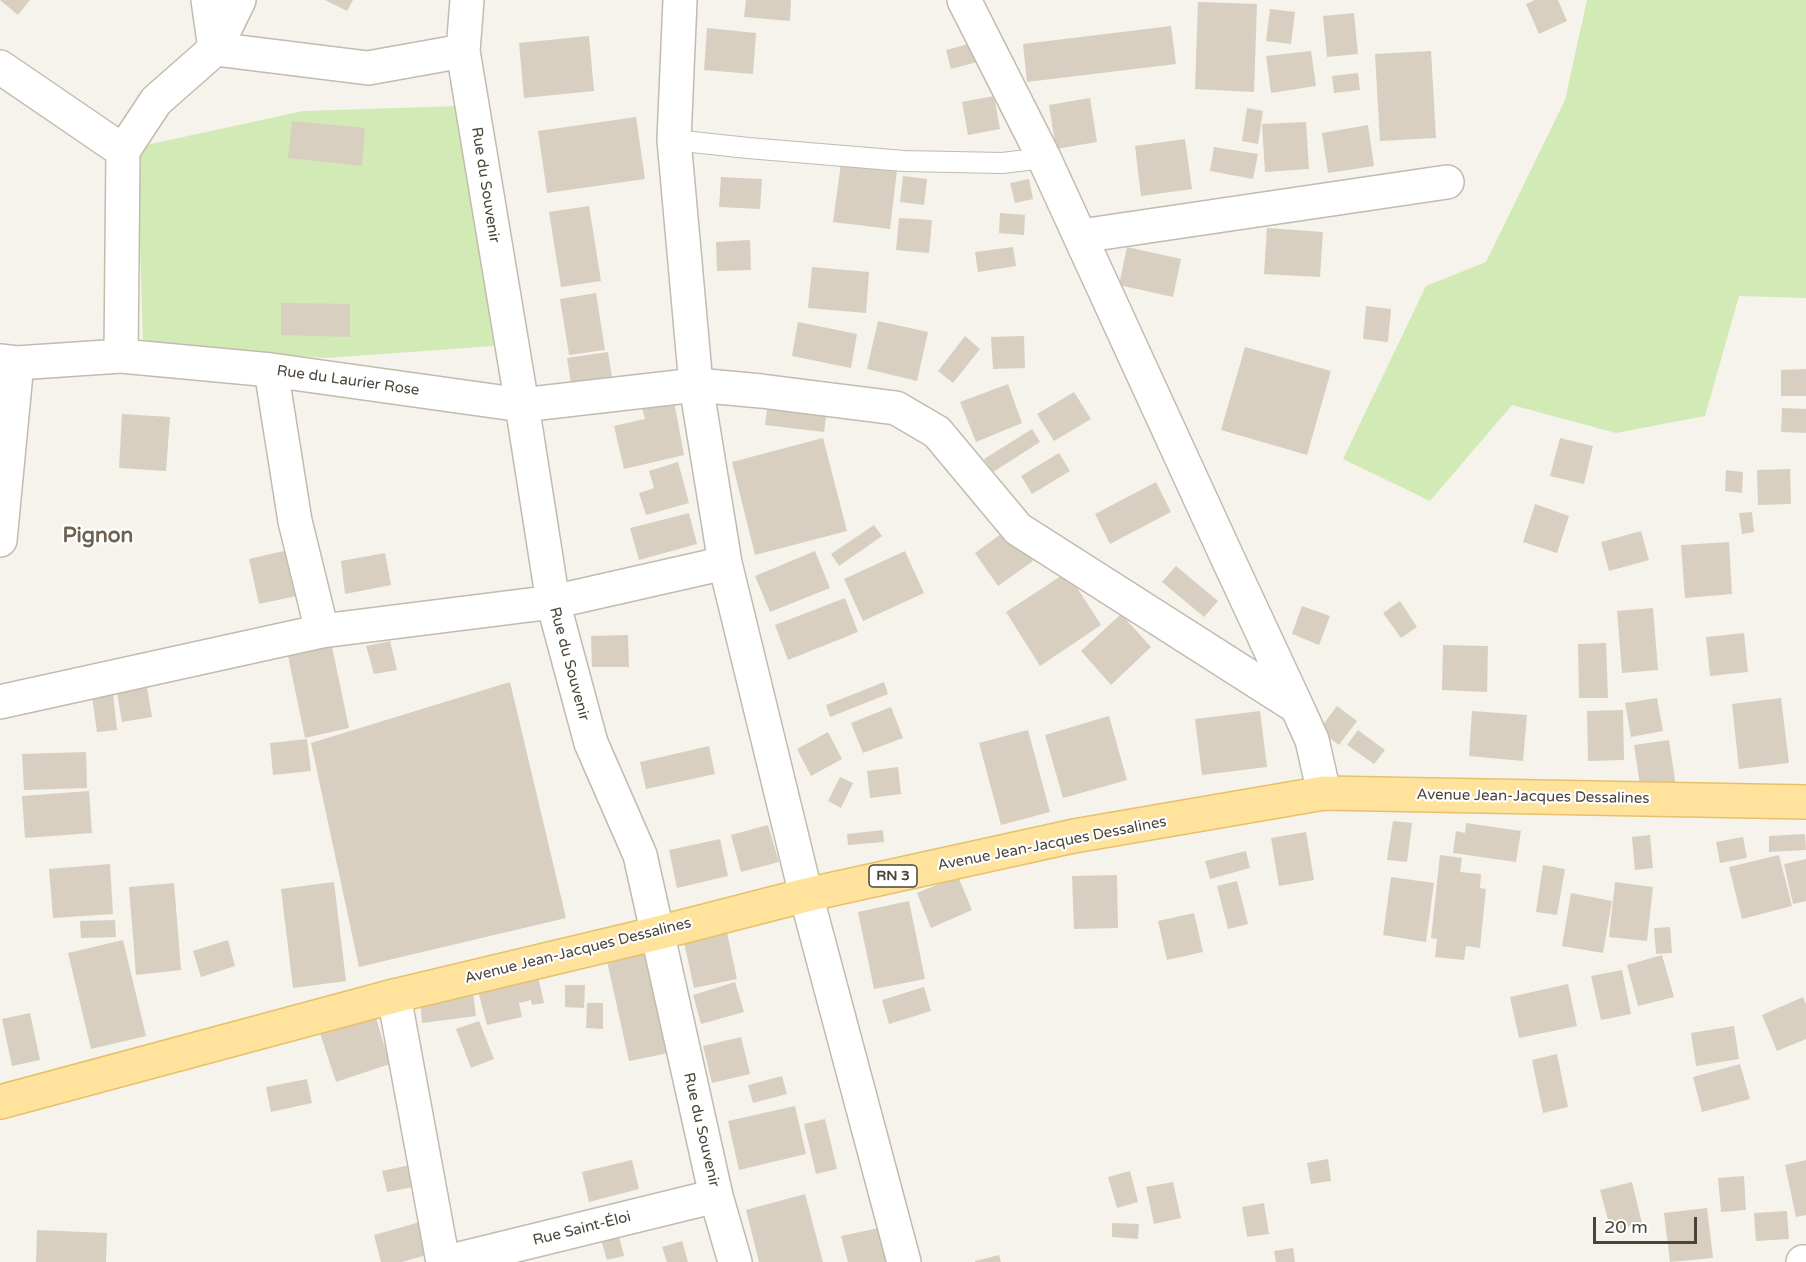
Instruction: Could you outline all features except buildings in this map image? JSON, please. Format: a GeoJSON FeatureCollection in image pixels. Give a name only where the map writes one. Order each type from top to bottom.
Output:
{"type":"FeatureCollection","features":[{"type":"Feature","properties":{"kind":"main road","name":"Avenue Jean-Jacques Dessalines"},"geometry":{"type":"LineString","coordinates":[[0,1102],[394,996],[806,895],[1074,836],[1324,793],[1806,802]]}},
{"type":"Feature","properties":{"kind":"street"},"geometry":{"type":"LineString","coordinates":[[208,0],[215,49]]}},
{"type":"Feature","properties":{"kind":"street"},"geometry":{"type":"LineString","coordinates":[[122,356],[123,151],[156,101],[215,49],[240,0]]}},
{"type":"Feature","properties":{"kind":"street","name":"Rue du Souvenir"},"geometry":{"type":"LineString","coordinates":[[467,0],[463,51],[553,602],[591,744],[640,855],[716,1196],[735,1262]]}},
{"type":"Feature","properties":{"kind":"street"},"geometry":{"type":"LineString","coordinates":[[680,0],[674,140],[696,385],[726,563],[806,895],[904,1262]]}},
{"type":"Feature","properties":{"kind":"street"},"geometry":{"type":"LineString","coordinates":[[963,0],[1081,236],[1297,707],[1312,740],[1324,793]]}},
{"type":"Feature","properties":{"kind":"street"},"geometry":{"type":"LineString","coordinates":[[215,49],[368,68],[463,51]]}},
{"type":"Feature","properties":{"kind":"street"},"geometry":{"type":"LineString","coordinates":[[0,67],[123,151]]}},
{"type":"Feature","properties":{"kind":"street"},"geometry":{"type":"LineString","coordinates":[[1081,236],[1447,182]]}},
{"type":"Feature","properties":{"kind":"street","name":"Rue du Laurier Rose"},"geometry":{"type":"LineString","coordinates":[[8,362],[122,356],[271,370],[522,405],[696,385],[896,408],[937,432],[1018,529],[1297,707]]}},
{"type":"Feature","properties":{"kind":"street"},"geometry":{"type":"LineString","coordinates":[[0,540],[8,362]]}},
{"type":"Feature","properties":{"kind":"street"},"geometry":{"type":"LineString","coordinates":[[271,370],[295,521],[322,631]]}},
{"type":"Feature","properties":{"kind":"street"},"geometry":{"type":"LineString","coordinates":[[0,702],[322,631],[553,602],[726,563]]}},
{"type":"Feature","properties":{"kind":"street"},"geometry":{"type":"LineString","coordinates":[[394,996],[445,1262]]}},
{"type":"Feature","properties":{"kind":"street","name":"Rue Saint-Éloi"},"geometry":{"type":"LineString","coordinates":[[445,1262],[716,1196]]}},
{"type":"Feature","properties":{"kind":"lane"},"geometry":{"type":"LineString","coordinates":[[674,140],[904,161],[1002,164],[1044,158]]}},
{"type":"Feature","properties":{"kind":"green space"},"geometry":{"type":"Polygon","coordinates":[[[1587,0],[1806,0],[1806,298],[1739,296],[1705,416],[1616,433],[1512,405],[1430,501],[1343,459],[1426,286],[1486,262],[1565,100],[1587,0]]]}},
{"type":"Feature","properties":{"kind":"green space"},"geometry":{"type":"Polygon","coordinates":[[[459,106],[494,346],[327,358],[143,345],[137,147],[303,111],[459,106]]]}},
{"type":"Feature","properties":{"kind":"district","name":"Pignon"},"geometry":{"type":"Point","coordinates":[98,536]}}]}
